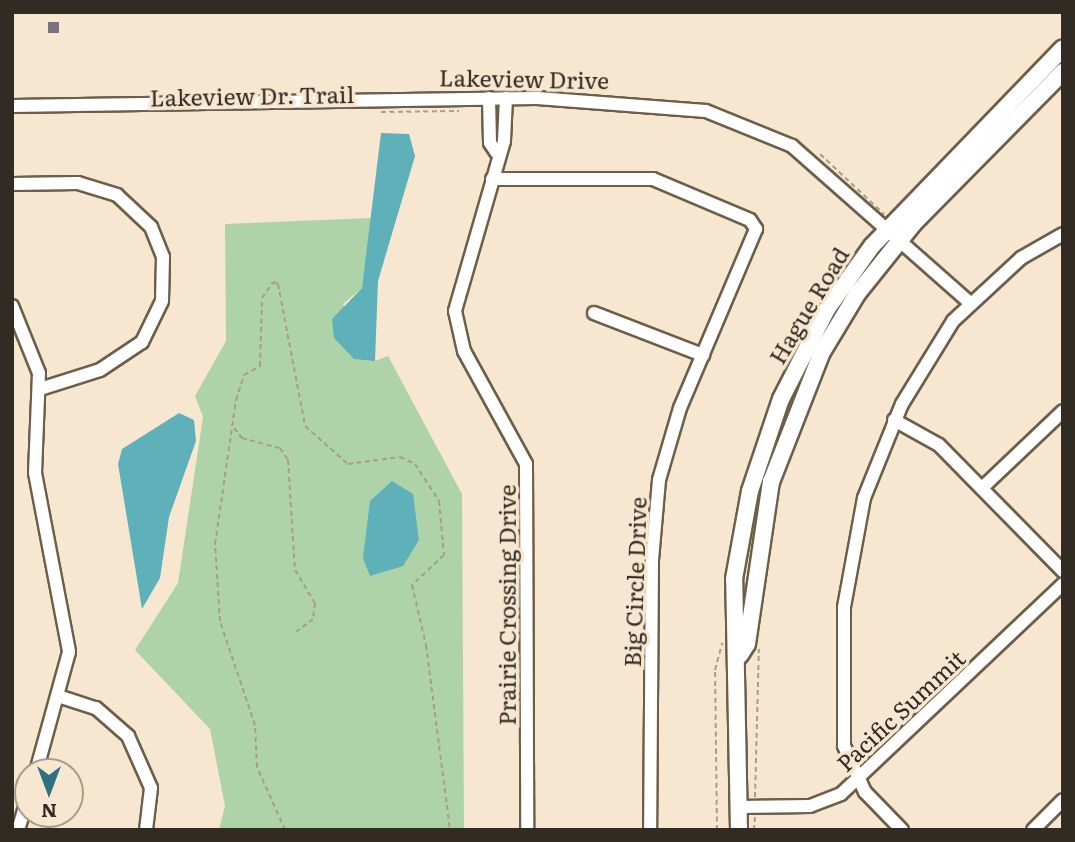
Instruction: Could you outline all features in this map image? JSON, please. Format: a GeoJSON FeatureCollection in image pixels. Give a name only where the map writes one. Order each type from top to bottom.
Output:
{"type":"FeatureCollection","features":[{"type":"Feature","properties":{"kind":"main road","name":"Hague Road"},"geometry":{"type":"LineString","coordinates":[[749,829],[739,807],[740,655],[733,643],[734,579],[763,445],[814,331],[887,228],[1063,48]]}},
{"type":"Feature","properties":{"kind":"main road","name":"Hague Road"},"geometry":{"type":"LineString","coordinates":[[740,655],[747,644],[764,511],[784,441],[834,332],[899,240],[1063,72]]}},
{"type":"Feature","properties":{"kind":"street","name":"Prairie Crossing Drive"},"geometry":{"type":"LineString","coordinates":[[489,98],[496,152],[492,179],[454,311],[464,351],[526,464],[527,830]]}},
{"type":"Feature","properties":{"kind":"street","name":"Lakeview Drive"},"geometry":{"type":"LineString","coordinates":[[12,106],[506,98],[636,102],[727,117],[792,146],[969,302]]}},
{"type":"Feature","properties":{"kind":"street","name":"Prairie Crossing Drive"},"geometry":{"type":"LineString","coordinates":[[496,152],[504,141],[506,98]]}},
{"type":"Feature","properties":{"kind":"street","name":"Big Circle Drive"},"geometry":{"type":"LineString","coordinates":[[492,179],[653,179],[750,220],[756,229],[670,440],[654,511],[650,830]]}},
{"type":"Feature","properties":{"kind":"street"},"geometry":{"type":"LineString","coordinates":[[12,184],[78,183],[117,195],[151,227],[165,270],[159,312],[135,349],[100,370],[40,389]]}},
{"type":"Feature","properties":{"kind":"street"},"geometry":{"type":"LineString","coordinates":[[902,830],[857,780],[844,746],[846,587],[864,498],[894,420],[969,302],[1033,249],[1063,234]]}},
{"type":"Feature","properties":{"kind":"street"},"geometry":{"type":"LineString","coordinates":[[12,306],[40,389],[35,473],[68,640],[58,696],[40,758]]}},
{"type":"Feature","properties":{"kind":"street"},"geometry":{"type":"LineString","coordinates":[[594,313],[703,355]]}},
{"type":"Feature","properties":{"kind":"street"},"geometry":{"type":"LineString","coordinates":[[982,488],[1063,411]]}},
{"type":"Feature","properties":{"kind":"street"},"geometry":{"type":"LineString","coordinates":[[894,420],[939,445],[1063,571]]}},
{"type":"Feature","properties":{"kind":"street","name":"Pacific Summit"},"geometry":{"type":"LineString","coordinates":[[739,807],[810,806],[857,780],[1063,584]]}},
{"type":"Feature","properties":{"kind":"street"},"geometry":{"type":"LineString","coordinates":[[58,696],[96,708],[128,736],[151,788],[146,830]]}},
{"type":"Feature","properties":{"kind":"street"},"geometry":{"type":"LineString","coordinates":[[1033,830],[1063,800]]}},
{"type":"Feature","properties":{"kind":"path","name":"Lakeview Dr. Trail"},"geometry":{"type":"LineString","coordinates":[[373,110],[489,112]]}},
{"type":"Feature","properties":{"kind":"path"},"geometry":{"type":"LineString","coordinates":[[285,830],[257,767],[255,724],[220,621],[217,518],[234,428],[239,384],[260,366],[262,299],[273,282],[278,284],[305,425],[348,464],[400,457],[415,464],[439,500],[444,555],[412,586],[426,645],[450,830]]}},
{"type":"Feature","properties":{"kind":"path"},"geometry":{"type":"LineString","coordinates":[[234,428],[242,438],[280,448],[288,460],[295,570],[315,603],[313,619],[296,632]]}},
{"type":"Feature","properties":{"kind":"path"},"geometry":{"type":"LineString","coordinates":[[754,793],[759,636]]}},
{"type":"Feature","properties":{"kind":"green space"},"geometry":{"type":"Polygon","coordinates":[[[372,218],[362,288],[343,304],[375,361],[388,356],[462,494],[464,830],[219,830],[225,806],[210,729],[135,650],[178,583],[203,417],[195,396],[226,341],[225,224],[372,218]]]}},
{"type":"Feature","properties":{"kind":"water"},"geometry":{"type":"Polygon","coordinates":[[[381,133],[409,134],[415,156],[378,281],[375,361],[354,359],[334,338],[332,319],[362,288],[381,133]]]}},
{"type":"Feature","properties":{"kind":"water"},"geometry":{"type":"Polygon","coordinates":[[[179,413],[194,420],[196,441],[169,517],[160,578],[142,609],[118,464],[122,449],[179,413]]]}},
{"type":"Feature","properties":{"kind":"water"},"geometry":{"type":"Polygon","coordinates":[[[392,481],[413,494],[419,540],[403,566],[370,576],[363,558],[370,501],[392,481]]]}},
{"type":"Feature","properties":{"kind":"building"},"geometry":{"type":"Polygon","coordinates":[[[48,22],[59,22],[59,33],[48,33],[48,22]]]}}]}
